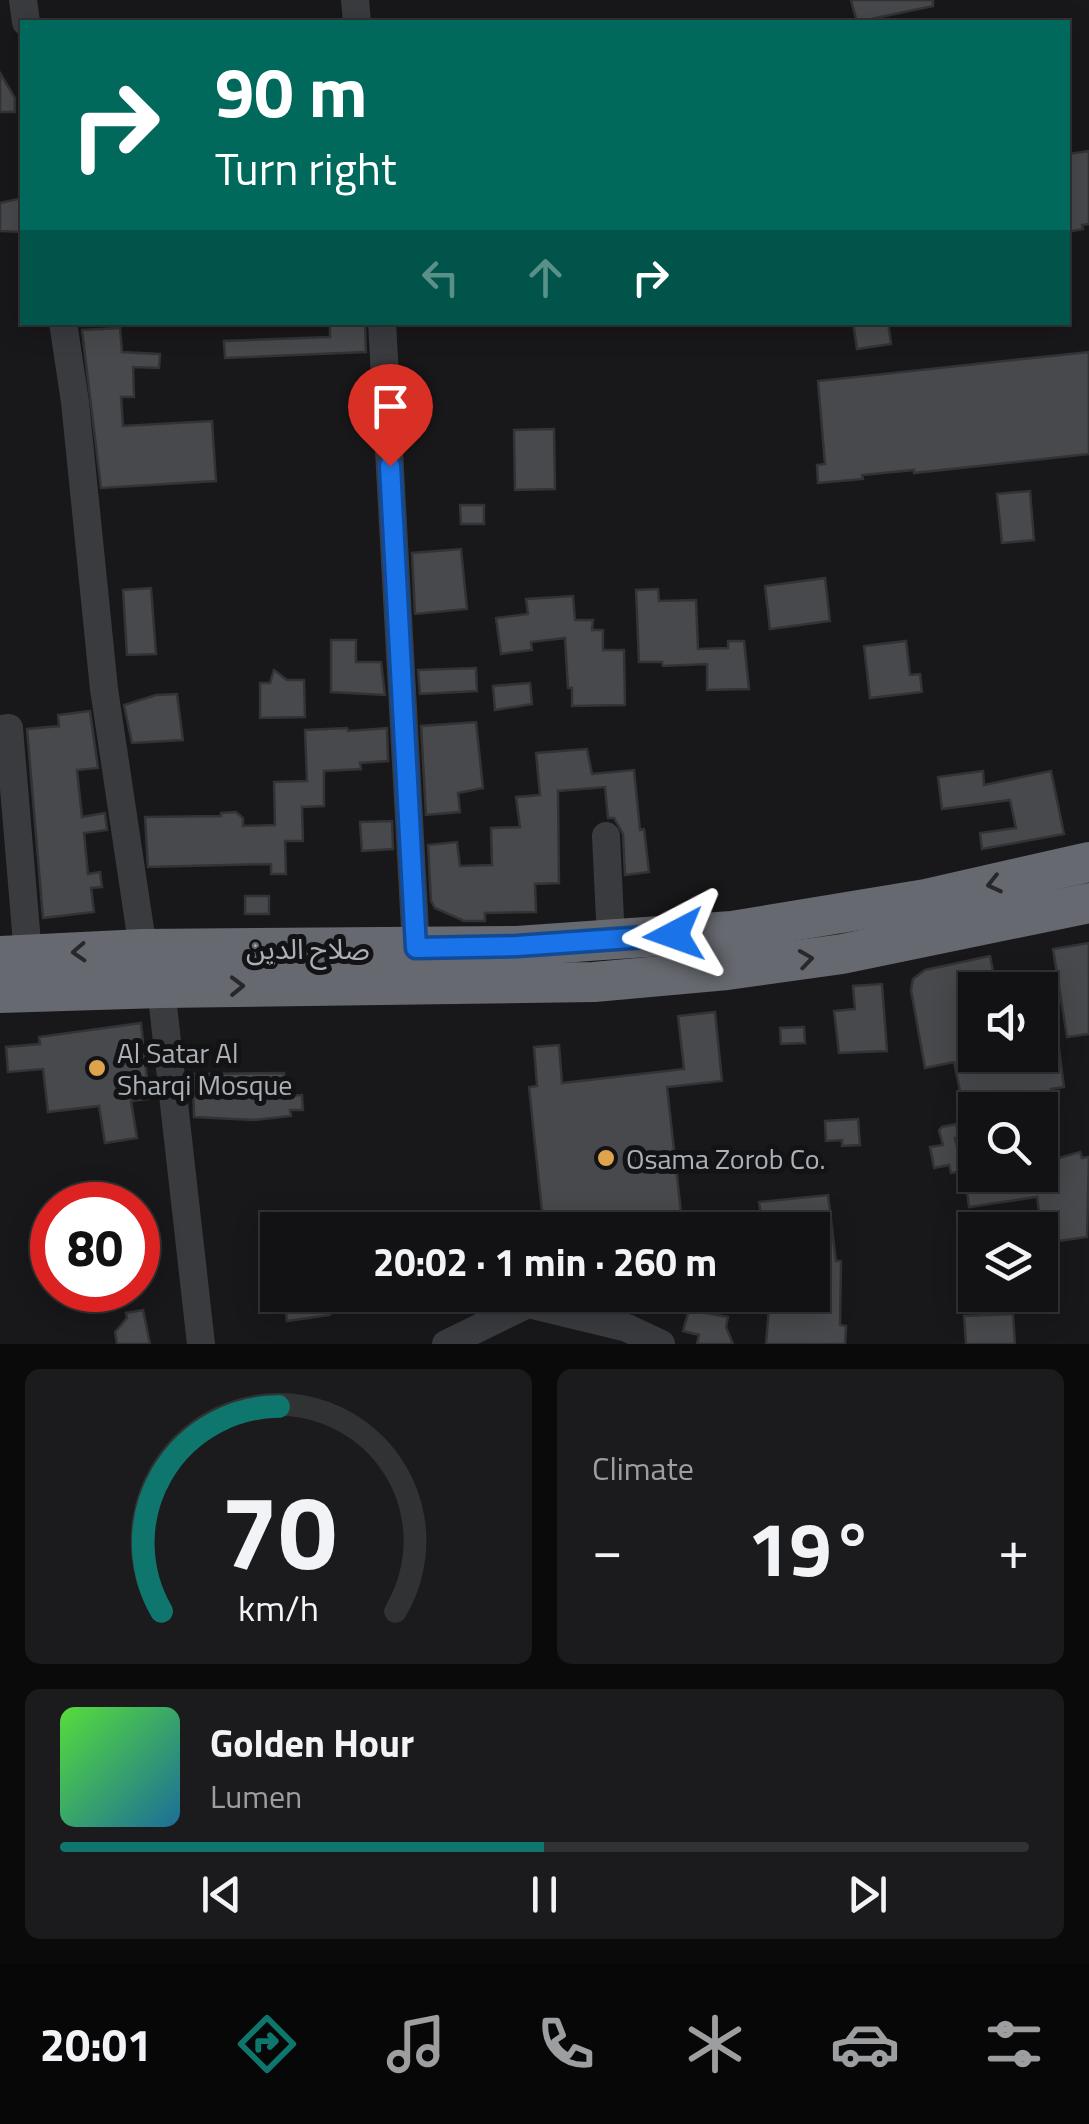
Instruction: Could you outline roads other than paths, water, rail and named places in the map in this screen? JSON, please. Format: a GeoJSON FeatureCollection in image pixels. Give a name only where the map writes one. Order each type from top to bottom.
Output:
{"type":"FeatureCollection","features":[{"type":"Feature","properties":{"kind":"highway","name":"صلاح الدين"},"geometry":{"type":"LineString","coordinates":[[0,994],[594,982],[730,951],[926,898],[1089,862]]}},
{"type":"Feature","properties":{"kind":"highway","name":"صلاح الدين"},"geometry":{"type":"LineString","coordinates":[[14,955],[144,948],[416,948],[608,940],[730,951],[842,954],[1089,903]]}},
{"type":"Feature","properties":{"kind":"highway"},"geometry":{"type":"LineString","coordinates":[[594,982],[617,962],[608,940]]}},
{"type":"Feature","properties":{"kind":"street"},"geometry":{"type":"LineString","coordinates":[[64,325],[76,402],[104,688],[144,948]]}},
{"type":"Feature","properties":{"kind":"street"},"geometry":{"type":"LineString","coordinates":[[382,325],[416,948]]}},
{"type":"Feature","properties":{"kind":"street"},"geometry":{"type":"LineString","coordinates":[[0,729],[8,728],[14,955]]}},
{"type":"Feature","properties":{"kind":"street"},"geometry":{"type":"LineString","coordinates":[[606,836],[608,940]]}},
{"type":"Feature","properties":{"kind":"street"},"geometry":{"type":"LineString","coordinates":[[161,988],[201,1344]]}},
{"type":"Feature","properties":{"kind":"street"},"geometry":{"type":"LineString","coordinates":[[446,1344],[528,1304],[627,1328],[660,1344]]}},
{"type":"Feature","properties":{"kind":"place","name":"Al Satar Al Sharqi Mosque"},"geometry":{"type":"Point","coordinates":[97,1068]}},
{"type":"Feature","properties":{"kind":"place","name":"Osama Zorob Co."},"geometry":{"type":"Point","coordinates":[606,1158]}}]}
